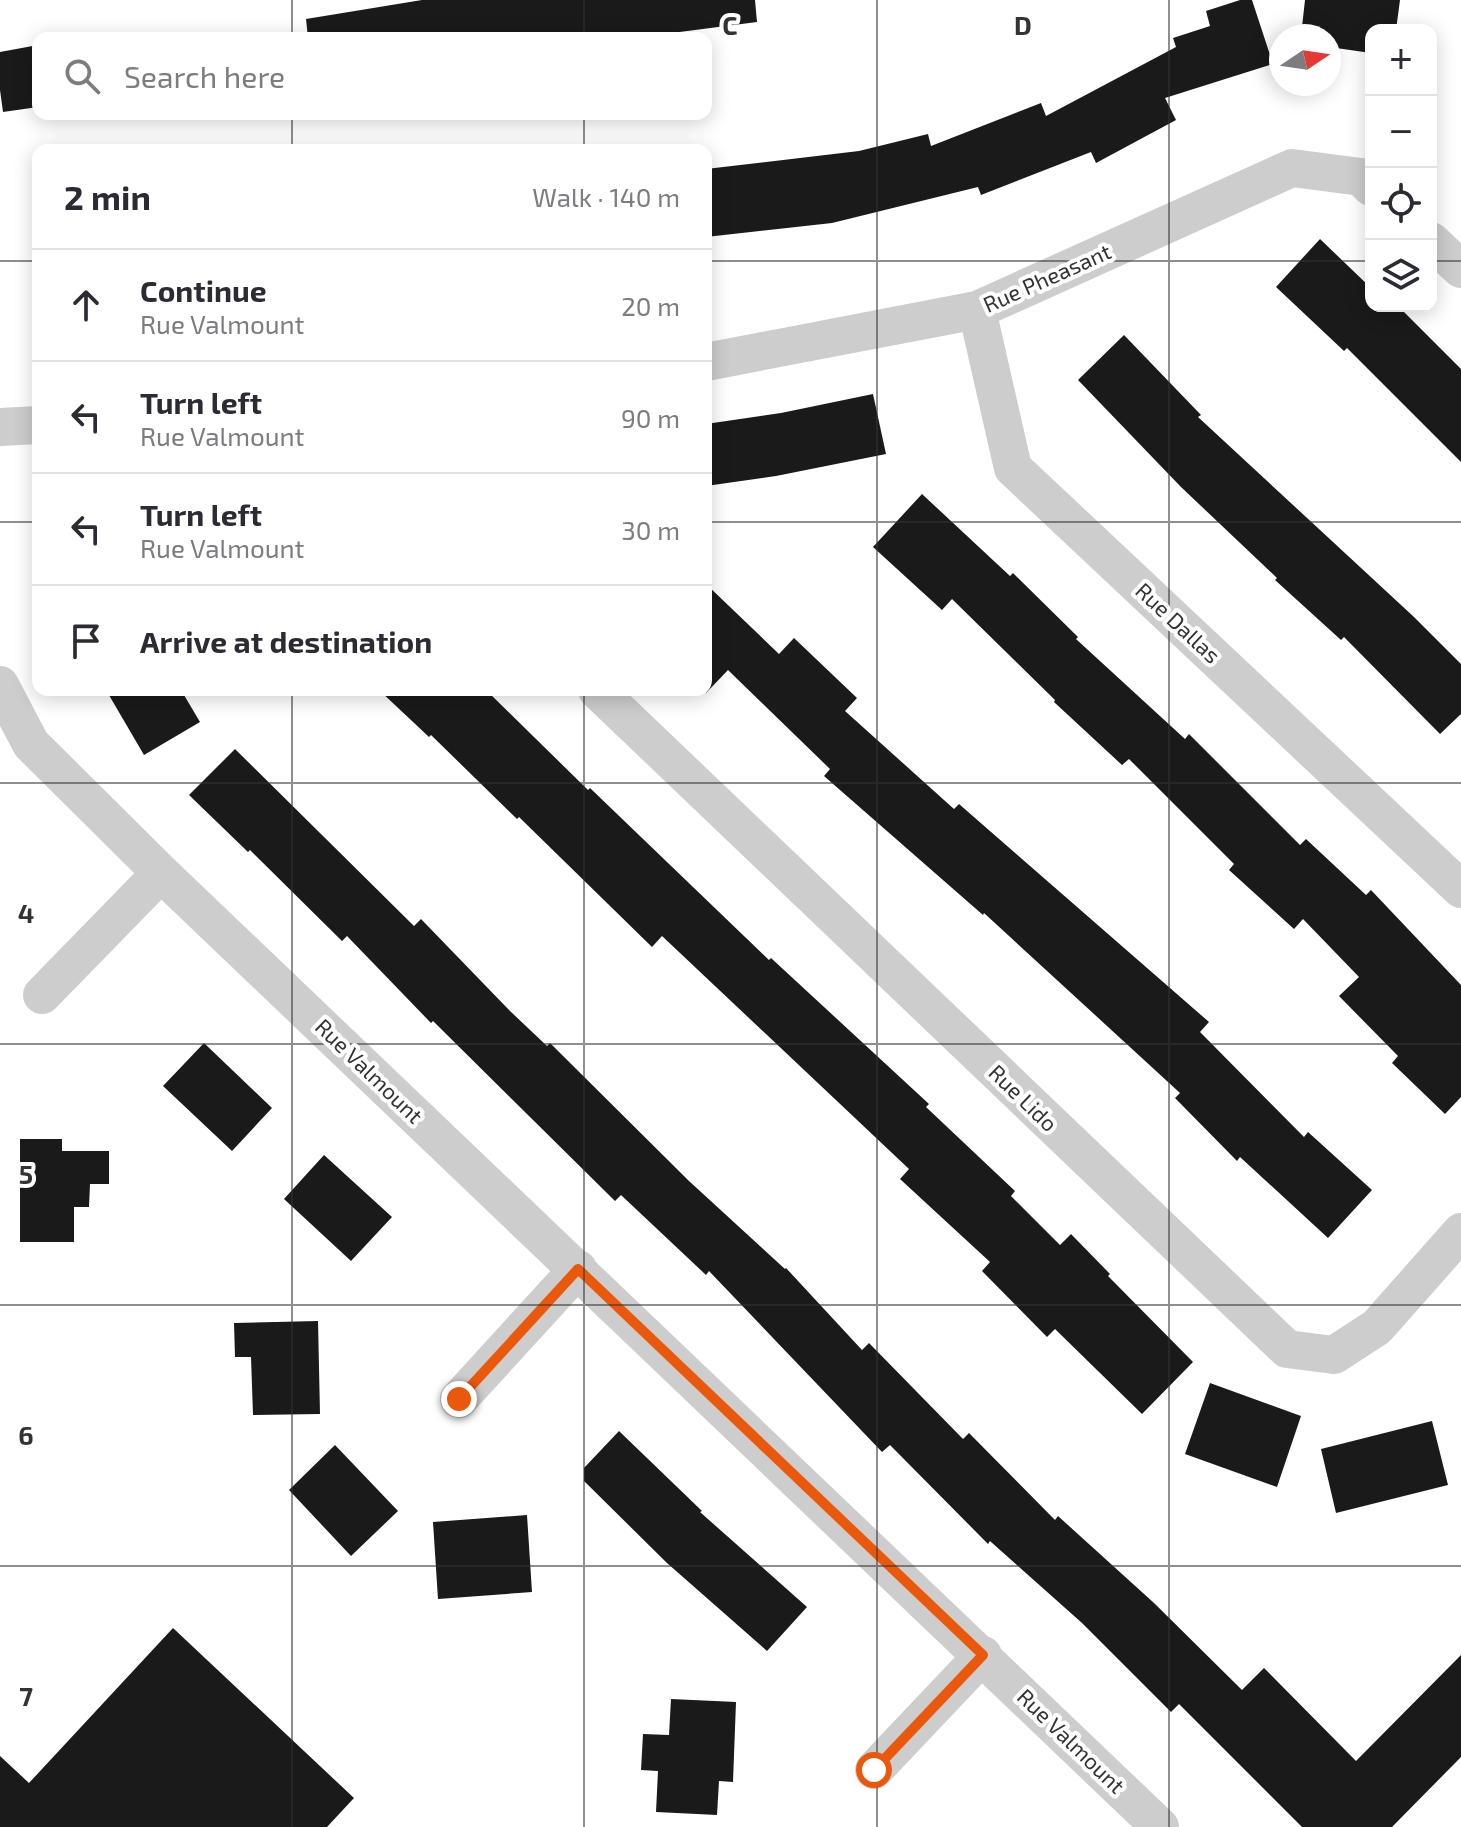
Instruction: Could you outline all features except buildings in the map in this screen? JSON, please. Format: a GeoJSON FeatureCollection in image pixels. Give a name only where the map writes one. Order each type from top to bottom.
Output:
{"type":"FeatureCollection","features":[{"type":"Feature","properties":{"kind":"street","name":"Rue Pheasant"},"geometry":{"type":"LineString","coordinates":[[712,361],[977,310],[1292,168],[1361,177],[1365,181]]}},
{"type":"Feature","properties":{"kind":"street"},"geometry":{"type":"LineString","coordinates":[[1437,247],[1461,269]]}},
{"type":"Feature","properties":{"kind":"street","name":"Rue Dallas"},"geometry":{"type":"LineString","coordinates":[[977,310],[1013,468],[1461,889]]}},
{"type":"Feature","properties":{"kind":"street"},"geometry":{"type":"LineString","coordinates":[[0,427],[32,425]]}},
{"type":"Feature","properties":{"kind":"street","name":"Rue Valmount"},"geometry":{"type":"LineString","coordinates":[[0,685],[31,744],[161,873],[1160,1827]]}},
{"type":"Feature","properties":{"kind":"street","name":"Rue Lido"},"geometry":{"type":"LineString","coordinates":[[603,696],[1287,1349],[1334,1355],[1377,1327],[1461,1232]]}},
{"type":"Feature","properties":{"kind":"street"},"geometry":{"type":"LineString","coordinates":[[42,995],[161,873]]}},
{"type":"Feature","properties":{"kind":"street"},"geometry":{"type":"LineString","coordinates":[[459,1399],[578,1269]]}},
{"type":"Feature","properties":{"kind":"street"},"geometry":{"type":"LineString","coordinates":[[874,1770],[983,1655]]}},
{"type":"Feature","properties":{"kind":"route"},"geometry":{"type":"LineString","coordinates":[[459,1399],[578,1269],[983,1655],[874,1770]]}}]}
